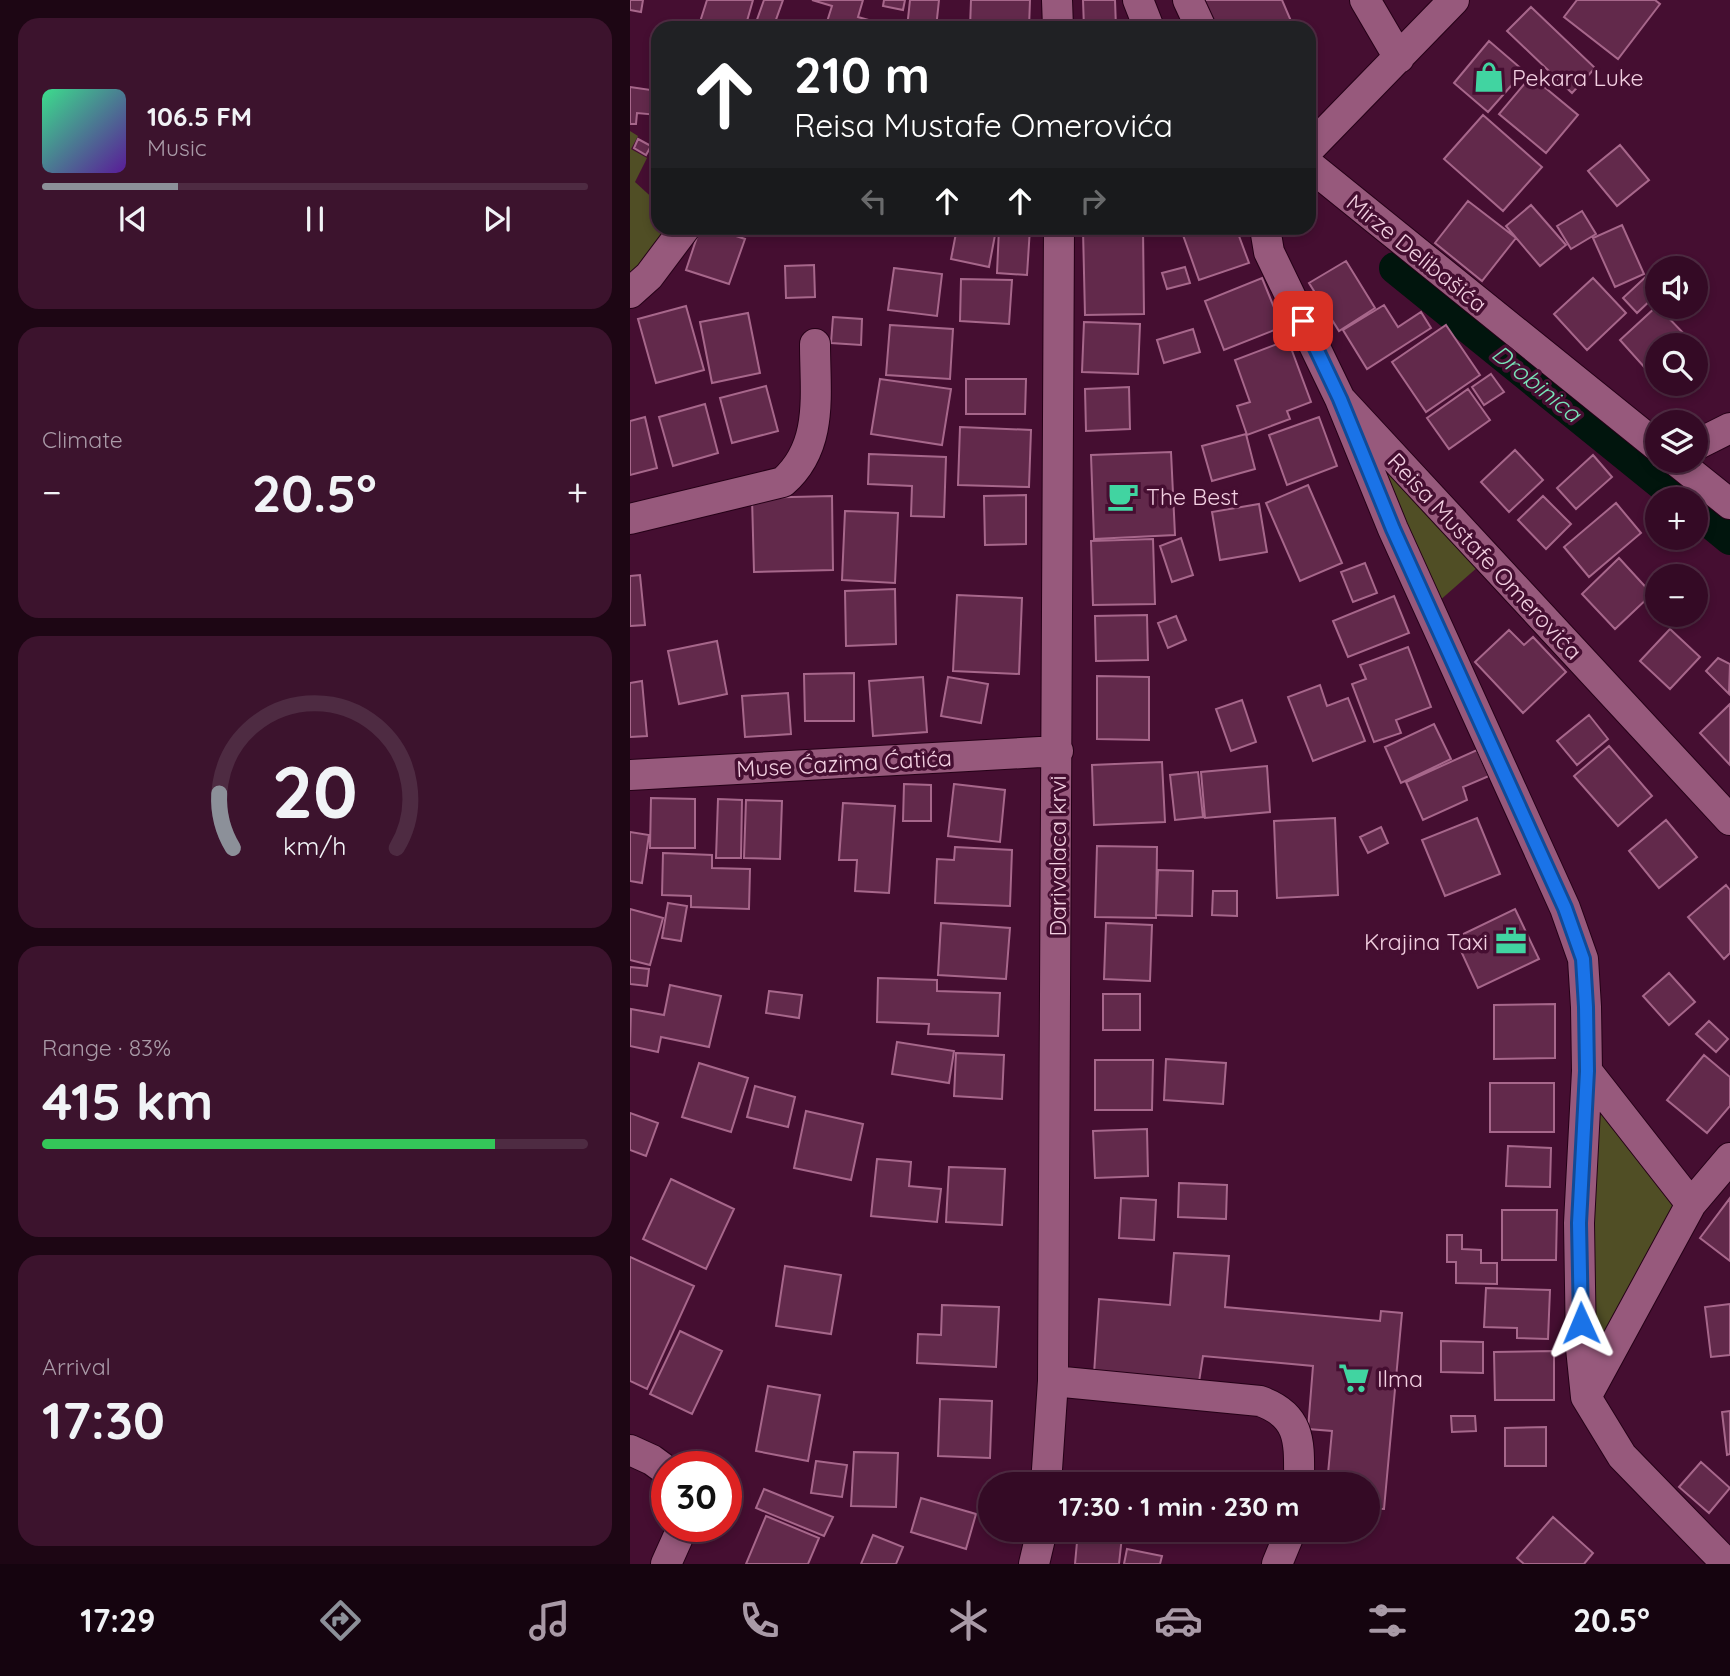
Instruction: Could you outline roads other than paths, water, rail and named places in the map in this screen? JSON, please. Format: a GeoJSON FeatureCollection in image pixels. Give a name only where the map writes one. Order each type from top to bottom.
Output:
{"type":"FeatureCollection","features":[{"type":"Feature","properties":{"kind":"street"},"geometry":{"type":"LineString","coordinates":[[1057,0],[1058,21]]}},
{"type":"Feature","properties":{"kind":"street"},"geometry":{"type":"LineString","coordinates":[[1138,0],[1146,21]]}},
{"type":"Feature","properties":{"kind":"street"},"geometry":{"type":"LineString","coordinates":[[1188,0],[1198,21]]}},
{"type":"Feature","properties":{"kind":"street"},"geometry":{"type":"LineString","coordinates":[[1366,0],[1399,58]]}},
{"type":"Feature","properties":{"kind":"street"},"geometry":{"type":"LineString","coordinates":[[1316,142],[1454,0]]}},
{"type":"Feature","properties":{"kind":"street","name":"Mirze Delibašića"},"geometry":{"type":"LineString","coordinates":[[1316,170],[1645,436]]}},
{"type":"Feature","properties":{"kind":"street"},"geometry":{"type":"LineString","coordinates":[[630,293],[656,268],[680,235]]}},
{"type":"Feature","properties":{"kind":"street","name":"Darivalaca krvi"},"geometry":{"type":"LineString","coordinates":[[1047,1472],[1053,1381],[1059,235]]}},
{"type":"Feature","properties":{"kind":"street","name":"Reisa Mustafe Omerovića"},"geometry":{"type":"LineString","coordinates":[[1266,235],[1269,252],[1340,399],[1730,820]]}},
{"type":"Feature","properties":{"kind":"street"},"geometry":{"type":"LineString","coordinates":[[630,519],[783,482],[796,471],[807,454],[815,430],[815,344]]}},
{"type":"Feature","properties":{"kind":"street"},"geometry":{"type":"LineString","coordinates":[[1340,399],[1393,529],[1565,908],[1583,959],[1587,1071],[1579,1223],[1581,1348],[1587,1397],[1622,1456],[1727,1564]]}},
{"type":"Feature","properties":{"kind":"street"},"geometry":{"type":"LineString","coordinates":[[1708,438],[1730,428]]}},
{"type":"Feature","properties":{"kind":"street"},"geometry":{"type":"LineString","coordinates":[[1691,473],[1730,504]]}},
{"type":"Feature","properties":{"kind":"street"},"geometry":{"type":"LineString","coordinates":[[1393,529],[1403,500],[1415,495],[1432,496]]}},
{"type":"Feature","properties":{"kind":"street","name":"Muse Ćazima Ćatića"},"geometry":{"type":"LineString","coordinates":[[630,775],[1058,751]]}},
{"type":"Feature","properties":{"kind":"street"},"geometry":{"type":"LineString","coordinates":[[1587,1071],[1691,1204]]}},
{"type":"Feature","properties":{"kind":"street"},"geometry":{"type":"LineString","coordinates":[[1587,1397],[1691,1204],[1730,1158]]}},
{"type":"Feature","properties":{"kind":"street"},"geometry":{"type":"LineString","coordinates":[[1053,1381],[1260,1401],[1287,1414],[1294,1426],[1299,1449],[1299,1472]]}},
{"type":"Feature","properties":{"kind":"street"},"geometry":{"type":"LineString","coordinates":[[630,1450],[651,1460]]}},
{"type":"Feature","properties":{"kind":"street"},"geometry":{"type":"LineString","coordinates":[[666,1564],[676,1542]]}},
{"type":"Feature","properties":{"kind":"street"},"geometry":{"type":"LineString","coordinates":[[1034,1564],[1039,1542]]}},
{"type":"Feature","properties":{"kind":"street"},"geometry":{"type":"LineString","coordinates":[[1277,1564],[1286,1542]]}},
{"type":"Feature","properties":{"kind":"waterway","name":"Drobinica"},"geometry":{"type":"LineString","coordinates":[[1395,268],[1665,487]]}},
{"type":"Feature","properties":{"kind":"waterway","name":"Drobinica"},"geometry":{"type":"LineString","coordinates":[[1708,521],[1730,539]]}},
{"type":"Feature","properties":{"kind":"place","name":"Pekara Luke"},"geometry":{"type":"Point","coordinates":[1489,77]}},
{"type":"Feature","properties":{"kind":"place","name":"The Best"},"geometry":{"type":"Point","coordinates":[1123,496]}},
{"type":"Feature","properties":{"kind":"place","name":"Krajina Taxi"},"geometry":{"type":"Point","coordinates":[1511,941]}},
{"type":"Feature","properties":{"kind":"place","name":"Ilma"},"geometry":{"type":"Point","coordinates":[1354,1378]}}]}
